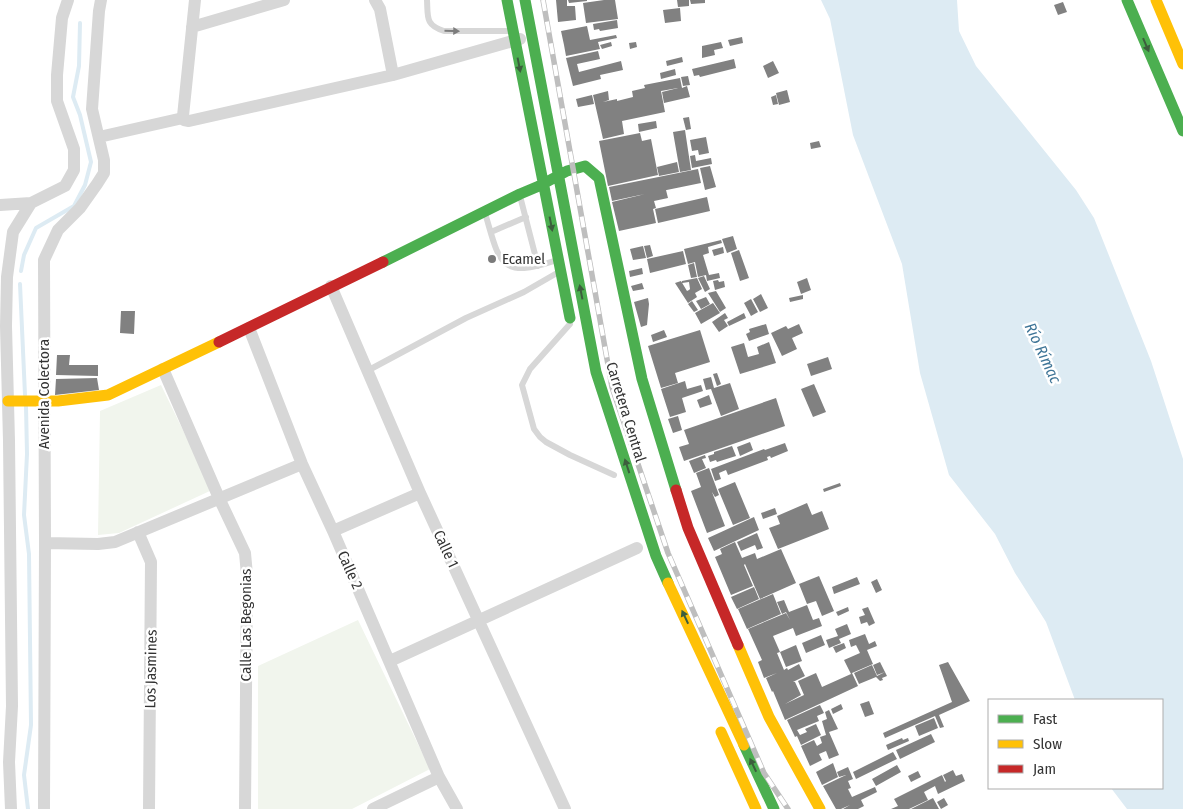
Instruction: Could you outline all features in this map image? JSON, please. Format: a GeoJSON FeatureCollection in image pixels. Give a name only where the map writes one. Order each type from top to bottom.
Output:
{"type":"FeatureCollection","features":[{"type":"Feature","properties":{"kind":"main road"},"geometry":{"type":"LineString","coordinates":[[507,0],[572,328]]}},
{"type":"Feature","properties":{"kind":"main road","name":"Carretera Central"},"geometry":{"type":"LineString","coordinates":[[526,0],[596,372],[656,556],[774,809]]}},
{"type":"Feature","properties":{"kind":"main road"},"geometry":{"type":"LineString","coordinates":[[1127,0],[1183,131]]}},
{"type":"Feature","properties":{"kind":"main road"},"geometry":{"type":"LineString","coordinates":[[1156,0],[1183,64]]}},
{"type":"Feature","properties":{"kind":"main road"},"geometry":{"type":"LineString","coordinates":[[8,400],[44,403],[108,395],[485,213],[520,194],[543,185],[558,174],[574,167],[585,166],[599,178],[642,379],[688,528],[769,717],[820,809]]}},
{"type":"Feature","properties":{"kind":"main road","name":"Carretera Central"},"geometry":{"type":"LineString","coordinates":[[609,458],[616,479]]}},
{"type":"Feature","properties":{"kind":"main road"},"geometry":{"type":"LineString","coordinates":[[637,544],[646,526]]}},
{"type":"Feature","properties":{"kind":"main road"},"geometry":{"type":"LineString","coordinates":[[718,725],[754,808]]}},
{"type":"Feature","properties":{"kind":"street"},"geometry":{"type":"LineString","coordinates":[[0,205],[31,203],[65,186],[74,170],[74,149],[57,102],[57,75],[62,18],[68,0]]}},
{"type":"Feature","properties":{"kind":"street","name":"Avenida Colectora"},"geometry":{"type":"LineString","coordinates":[[44,809],[44,260],[58,230],[80,208],[104,172],[104,160],[92,110],[101,0]]}},
{"type":"Feature","properties":{"kind":"street"},"geometry":{"type":"LineString","coordinates":[[183,118],[195,0]]}},
{"type":"Feature","properties":{"kind":"street"},"geometry":{"type":"LineString","coordinates":[[192,27],[284,0]]}},
{"type":"Feature","properties":{"kind":"street"},"geometry":{"type":"LineString","coordinates":[[375,0],[380,9],[393,75]]}},
{"type":"Feature","properties":{"kind":"street"},"geometry":{"type":"LineString","coordinates":[[99,137],[183,118],[189,121],[393,75],[514,36],[532,36]]}},
{"type":"Feature","properties":{"kind":"street"},"geometry":{"type":"LineString","coordinates":[[11,809],[4,762],[12,706],[6,666],[8,400],[3,342],[7,277],[13,232],[31,203]]}},
{"type":"Feature","properties":{"kind":"street","name":"Calle 1"},"geometry":{"type":"LineString","coordinates":[[331,286],[420,493],[480,620],[565,809]]}},
{"type":"Feature","properties":{"kind":"street","name":"Calle 2"},"geometry":{"type":"LineString","coordinates":[[249,328],[302,464],[390,661],[438,777],[457,809]]}},
{"type":"Feature","properties":{"kind":"street","name":"Calle Las Begonias"},"geometry":{"type":"LineString","coordinates":[[163,369],[245,553],[247,575],[245,809]]}},
{"type":"Feature","properties":{"kind":"street"},"geometry":{"type":"LineString","coordinates":[[45,543],[98,544],[115,542],[302,464]]}},
{"type":"Feature","properties":{"kind":"street"},"geometry":{"type":"LineString","coordinates":[[333,531],[420,493]]}},
{"type":"Feature","properties":{"kind":"street","name":"Los Jasmines"},"geometry":{"type":"LineString","coordinates":[[138,532],[151,562],[149,809]]}},
{"type":"Feature","properties":{"kind":"street"},"geometry":{"type":"LineString","coordinates":[[390,661],[637,544]]}},
{"type":"Feature","properties":{"kind":"street"},"geometry":{"type":"LineString","coordinates":[[373,809],[438,777]]}},
{"type":"Feature","properties":{"kind":"lane"},"geometry":{"type":"LineString","coordinates":[[427,0],[429,22],[435,28],[444,31],[514,36]]}},
{"type":"Feature","properties":{"kind":"lane"},"geometry":{"type":"LineString","coordinates":[[520,194],[538,266]]}},
{"type":"Feature","properties":{"kind":"lane"},"geometry":{"type":"LineString","coordinates":[[485,213],[500,259],[507,266],[518,268],[538,266],[558,259]]}},
{"type":"Feature","properties":{"kind":"lane"},"geometry":{"type":"LineString","coordinates":[[490,232],[526,217]]}},
{"type":"Feature","properties":{"kind":"lane"},"geometry":{"type":"LineString","coordinates":[[367,371],[466,318],[524,292],[560,271]]}},
{"type":"Feature","properties":{"kind":"lane"},"geometry":{"type":"LineString","coordinates":[[586,318],[572,328],[530,369],[522,385],[534,429],[546,442],[616,479]]}},
{"type":"Feature","properties":{"kind":"shaded area"},"geometry":{"type":"Polygon","coordinates":[[[161,385],[212,490],[119,533],[98,535],[100,411],[161,385]]]}},
{"type":"Feature","properties":{"kind":"shaded area"},"geometry":{"type":"Polygon","coordinates":[[[358,620],[430,769],[352,809],[258,809],[258,666],[358,620]]]}},
{"type":"Feature","properties":{"kind":"water","name":"Río Rímac"},"geometry":{"type":"Polygon","coordinates":[[[821,0],[957,0],[959,31],[976,66],[1076,190],[1094,218],[1151,361],[1183,459],[1183,809],[1127,809],[1112,789],[1163,789],[1163,699],[1075,699],[1046,622],[1015,573],[995,534],[949,475],[920,373],[902,264],[853,135],[830,19],[821,0]]]}},
{"type":"Feature","properties":{"kind":"building"},"geometry":{"type":"Polygon","coordinates":[[[556,0],[567,0],[567,6],[575,6],[576,20],[558,22],[556,0]]]}},
{"type":"Feature","properties":{"kind":"building"},"geometry":{"type":"Polygon","coordinates":[[[568,0],[587,0],[587,1],[569,3],[568,0]]]}},
{"type":"Feature","properties":{"kind":"building"},"geometry":{"type":"Polygon","coordinates":[[[615,0],[618,19],[586,23],[583,3],[615,0]]]}},
{"type":"Feature","properties":{"kind":"building"},"geometry":{"type":"Polygon","coordinates":[[[677,0],[689,0],[689,6],[678,7],[677,0]]]}},
{"type":"Feature","properties":{"kind":"building"},"geometry":{"type":"Polygon","coordinates":[[[690,0],[705,0],[705,3],[691,4],[690,0]]]}},
{"type":"Feature","properties":{"kind":"building"},"geometry":{"type":"Polygon","coordinates":[[[1063,2],[1067,12],[1058,15],[1054,5],[1063,2]]]}},
{"type":"Feature","properties":{"kind":"building"},"geometry":{"type":"Polygon","coordinates":[[[680,8],[681,21],[665,23],[663,10],[680,8]]]}},
{"type":"Feature","properties":{"kind":"building"},"geometry":{"type":"Polygon","coordinates":[[[617,20],[618,28],[594,30],[593,24],[617,20]]]}},
{"type":"Feature","properties":{"kind":"building"},"geometry":{"type":"Polygon","coordinates":[[[587,26],[590,40],[616,35],[617,38],[598,42],[600,49],[566,56],[561,31],[587,26]]]}},
{"type":"Feature","properties":{"kind":"building"},"geometry":{"type":"Polygon","coordinates":[[[742,37],[743,43],[730,46],[728,40],[742,37]]]}},
{"type":"Feature","properties":{"kind":"building"},"geometry":{"type":"Polygon","coordinates":[[[611,42],[612,46],[602,49],[600,45],[611,42]]]}},
{"type":"Feature","properties":{"kind":"building"},"geometry":{"type":"Polygon","coordinates":[[[636,42],[637,47],[630,49],[629,43],[636,42]]]}},
{"type":"Feature","properties":{"kind":"building"},"geometry":{"type":"Polygon","coordinates":[[[721,42],[723,48],[714,50],[715,55],[702,58],[702,46],[721,42]]]}},
{"type":"Feature","properties":{"kind":"building"},"geometry":{"type":"Polygon","coordinates":[[[598,51],[600,59],[577,64],[579,72],[621,61],[623,70],[600,75],[601,79],[573,86],[566,58],[598,51]]]}},
{"type":"Feature","properties":{"kind":"building"},"geometry":{"type":"Polygon","coordinates":[[[682,57],[683,62],[667,66],[666,61],[682,57]]]}},
{"type":"Feature","properties":{"kind":"building"},"geometry":{"type":"Polygon","coordinates":[[[734,59],[736,68],[700,77],[699,75],[694,76],[692,69],[734,59]]]}},
{"type":"Feature","properties":{"kind":"building"},"geometry":{"type":"Polygon","coordinates":[[[773,61],[779,73],[768,78],[763,66],[773,61]]]}},
{"type":"Feature","properties":{"kind":"building"},"geometry":{"type":"Polygon","coordinates":[[[675,69],[676,75],[661,79],[660,73],[675,69]]]}},
{"type":"Feature","properties":{"kind":"building"},"geometry":{"type":"Polygon","coordinates":[[[688,76],[690,85],[683,86],[681,77],[688,76]]]}},
{"type":"Feature","properties":{"kind":"building"},"geometry":{"type":"Polygon","coordinates":[[[680,78],[682,88],[687,86],[690,97],[664,103],[662,92],[678,88],[661,91],[665,112],[622,121],[624,134],[603,139],[593,95],[608,91],[609,100],[603,102],[617,99],[617,101],[633,97],[632,91],[645,88],[644,85],[680,78]]]}},
{"type":"Feature","properties":{"kind":"building"},"geometry":{"type":"Polygon","coordinates":[[[787,90],[790,102],[779,105],[776,93],[787,90]]]}},
{"type":"Feature","properties":{"kind":"building"},"geometry":{"type":"Polygon","coordinates":[[[592,95],[594,104],[578,107],[576,99],[592,95]]]}},
{"type":"Feature","properties":{"kind":"building"},"geometry":{"type":"Polygon","coordinates":[[[776,95],[778,104],[773,105],[771,97],[776,95]]]}},
{"type":"Feature","properties":{"kind":"building"},"geometry":{"type":"Polygon","coordinates":[[[689,117],[691,129],[686,130],[683,118],[689,117]]]}},
{"type":"Feature","properties":{"kind":"building"},"geometry":{"type":"Polygon","coordinates":[[[656,121],[657,128],[639,132],[638,124],[656,121]]]}},
{"type":"Feature","properties":{"kind":"building"},"geometry":{"type":"Polygon","coordinates":[[[685,130],[691,170],[680,172],[673,132],[685,130]]]}},
{"type":"Feature","properties":{"kind":"building"},"geometry":{"type":"Polygon","coordinates":[[[640,133],[642,141],[651,139],[658,175],[608,186],[599,141],[640,133]]]}},
{"type":"Feature","properties":{"kind":"building"},"geometry":{"type":"Polygon","coordinates":[[[706,137],[709,153],[699,155],[698,150],[692,151],[690,140],[706,137]]]}},
{"type":"Feature","properties":{"kind":"building"},"geometry":{"type":"Polygon","coordinates":[[[819,141],[821,147],[811,149],[810,143],[819,141]]]}},
{"type":"Feature","properties":{"kind":"building"},"geometry":{"type":"Polygon","coordinates":[[[695,155],[696,161],[711,158],[712,164],[692,168],[690,156],[695,155]]]}},
{"type":"Feature","properties":{"kind":"building"},"geometry":{"type":"Polygon","coordinates":[[[677,162],[679,172],[659,176],[657,167],[677,162]]]}},
{"type":"Feature","properties":{"kind":"building"},"geometry":{"type":"Polygon","coordinates":[[[710,166],[716,187],[705,190],[700,168],[710,166]]]}},
{"type":"Feature","properties":{"kind":"building"},"geometry":{"type":"Polygon","coordinates":[[[698,169],[701,183],[666,190],[668,198],[654,201],[656,208],[653,209],[656,223],[619,231],[612,202],[645,194],[612,201],[609,187],[698,169]]]}},
{"type":"Feature","properties":{"kind":"building"},"geometry":{"type":"Polygon","coordinates":[[[707,197],[710,211],[658,223],[655,209],[707,197]]]}},
{"type":"Feature","properties":{"kind":"building"},"geometry":{"type":"Polygon","coordinates":[[[733,236],[737,249],[727,253],[722,239],[733,236]]]}},
{"type":"Feature","properties":{"kind":"building"},"geometry":{"type":"Polygon","coordinates":[[[721,240],[722,243],[708,247],[709,253],[703,255],[709,275],[719,273],[720,278],[707,281],[706,275],[698,277],[695,262],[688,264],[684,249],[721,240]]]}},
{"type":"Feature","properties":{"kind":"building"},"geometry":{"type":"Polygon","coordinates":[[[650,245],[653,256],[647,258],[644,246],[650,245]]]}},
{"type":"Feature","properties":{"kind":"building"},"geometry":{"type":"Polygon","coordinates":[[[643,246],[646,258],[633,260],[630,249],[643,246]]]}},
{"type":"Feature","properties":{"kind":"building"},"geometry":{"type":"Polygon","coordinates":[[[723,247],[724,253],[714,256],[712,250],[723,247]]]}},
{"type":"Feature","properties":{"kind":"building"},"geometry":{"type":"Polygon","coordinates":[[[739,250],[749,278],[740,281],[731,253],[739,250]]]}},
{"type":"Feature","properties":{"kind":"building"},"geometry":{"type":"Polygon","coordinates":[[[683,251],[686,264],[650,273],[647,259],[683,251]]]}},
{"type":"Feature","properties":{"kind":"building"},"geometry":{"type":"Polygon","coordinates":[[[694,263],[697,277],[691,278],[688,265],[694,263]]]}},
{"type":"Feature","properties":{"kind":"building"},"geometry":{"type":"Polygon","coordinates":[[[642,268],[643,274],[630,277],[629,271],[642,268]]]}},
{"type":"Feature","properties":{"kind":"building"},"geometry":{"type":"Polygon","coordinates":[[[704,276],[710,289],[705,292],[698,278],[704,276]]]}},
{"type":"Feature","properties":{"kind":"building"},"geometry":{"type":"Polygon","coordinates":[[[697,278],[702,289],[695,293],[697,297],[688,303],[675,283],[681,281],[682,283],[682,281],[697,278]],[[689,282],[682,283],[687,291],[690,289],[689,282]]]}},
{"type":"Feature","properties":{"kind":"building"},"geometry":{"type":"Polygon","coordinates":[[[807,278],[811,290],[801,294],[797,282],[807,278]]]}},
{"type":"Feature","properties":{"kind":"building"},"geometry":{"type":"Polygon","coordinates":[[[718,280],[719,282],[724,281],[725,287],[715,290],[713,281],[718,280]]]}},
{"type":"Feature","properties":{"kind":"building"},"geometry":{"type":"Polygon","coordinates":[[[642,283],[644,289],[633,291],[631,286],[642,283]]]}},
{"type":"Feature","properties":{"kind":"building"},"geometry":{"type":"Polygon","coordinates":[[[716,291],[726,308],[720,312],[708,293],[716,291]]]}},
{"type":"Feature","properties":{"kind":"building"},"geometry":{"type":"Polygon","coordinates":[[[761,294],[768,308],[760,312],[753,299],[761,294]]]}},
{"type":"Feature","properties":{"kind":"building"},"geometry":{"type":"Polygon","coordinates":[[[803,295],[803,299],[790,302],[789,298],[803,295]]]}},
{"type":"Feature","properties":{"kind":"building"},"geometry":{"type":"Polygon","coordinates":[[[706,297],[710,304],[701,309],[696,301],[706,297]]]}},
{"type":"Feature","properties":{"kind":"building"},"geometry":{"type":"Polygon","coordinates":[[[648,298],[647,325],[641,327],[634,302],[648,298]]]}},
{"type":"Feature","properties":{"kind":"building"},"geometry":{"type":"Polygon","coordinates":[[[751,299],[758,312],[751,316],[744,303],[751,299]]]}},
{"type":"Feature","properties":{"kind":"building"},"geometry":{"type":"Polygon","coordinates":[[[692,301],[698,310],[694,312],[688,304],[692,301]]]}},
{"type":"Feature","properties":{"kind":"building"},"geometry":{"type":"Polygon","coordinates":[[[713,303],[720,313],[701,324],[695,313],[713,303]]]}},
{"type":"Feature","properties":{"kind":"building"},"geometry":{"type":"Polygon","coordinates":[[[121,311],[135,311],[134,334],[120,333],[121,311]]]}},
{"type":"Feature","properties":{"kind":"building"},"geometry":{"type":"Polygon","coordinates":[[[725,313],[728,318],[724,320],[728,326],[719,332],[712,322],[725,313]]]}},
{"type":"Feature","properties":{"kind":"building"},"geometry":{"type":"Polygon","coordinates":[[[744,313],[746,318],[729,326],[727,322],[744,313]]]}},
{"type":"Feature","properties":{"kind":"building"},"geometry":{"type":"Polygon","coordinates":[[[766,324],[769,334],[749,341],[746,334],[750,332],[749,329],[766,324]]]}},
{"type":"Feature","properties":{"kind":"building"},"geometry":{"type":"Polygon","coordinates":[[[799,324],[803,333],[792,338],[797,349],[782,356],[771,333],[786,326],[788,329],[799,324]]]}},
{"type":"Feature","properties":{"kind":"building"},"geometry":{"type":"Polygon","coordinates":[[[664,330],[667,337],[653,342],[651,335],[664,330]]]}},
{"type":"Feature","properties":{"kind":"building"},"geometry":{"type":"Polygon","coordinates":[[[700,330],[710,362],[675,373],[678,383],[661,388],[648,346],[700,330]]]}},
{"type":"Feature","properties":{"kind":"building"},"geometry":{"type":"Polygon","coordinates":[[[769,342],[776,363],[740,374],[731,347],[744,343],[748,357],[759,354],[757,347],[769,342]]]}},
{"type":"Feature","properties":{"kind":"building"},"geometry":{"type":"Polygon","coordinates":[[[57,355],[70,355],[69,365],[98,365],[98,376],[56,375],[57,355]]]}},
{"type":"Feature","properties":{"kind":"building"},"geometry":{"type":"Polygon","coordinates":[[[828,357],[832,369],[811,376],[807,364],[828,357]]]}},
{"type":"Feature","properties":{"kind":"building"},"geometry":{"type":"Polygon","coordinates":[[[717,373],[721,384],[717,386],[713,374],[717,373]]]}},
{"type":"Feature","properties":{"kind":"building"},"geometry":{"type":"Polygon","coordinates":[[[711,377],[714,388],[730,383],[739,409],[721,416],[711,389],[706,390],[703,379],[711,377]]]}},
{"type":"Feature","properties":{"kind":"building"},"geometry":{"type":"Polygon","coordinates":[[[97,378],[99,390],[55,395],[56,379],[97,378]]]}},
{"type":"Feature","properties":{"kind":"building"},"geometry":{"type":"Polygon","coordinates":[[[685,381],[687,389],[701,385],[703,391],[682,398],[686,412],[670,417],[661,389],[685,381]]]}},
{"type":"Feature","properties":{"kind":"building"},"geometry":{"type":"Polygon","coordinates":[[[814,384],[826,412],[813,417],[801,389],[814,384]]]}},
{"type":"Feature","properties":{"kind":"building"},"geometry":{"type":"Polygon","coordinates":[[[709,395],[712,404],[700,408],[697,400],[709,395]]]}},
{"type":"Feature","properties":{"kind":"building"},"geometry":{"type":"Polygon","coordinates":[[[776,398],[785,426],[684,461],[679,447],[689,444],[684,430],[776,398]]]}},
{"type":"Feature","properties":{"kind":"building"},"geometry":{"type":"Polygon","coordinates":[[[678,416],[682,430],[673,433],[668,419],[678,416]]]}},
{"type":"Feature","properties":{"kind":"building"},"geometry":{"type":"Polygon","coordinates":[[[750,442],[753,450],[740,456],[737,447],[750,442]]]}},
{"type":"Feature","properties":{"kind":"building"},"geometry":{"type":"Polygon","coordinates":[[[785,443],[788,451],[771,458],[770,456],[767,457],[768,460],[728,475],[726,470],[719,473],[721,479],[715,481],[711,469],[785,443]]]}},
{"type":"Feature","properties":{"kind":"building"},"geometry":{"type":"Polygon","coordinates":[[[732,446],[736,456],[717,462],[716,460],[710,462],[708,456],[732,446]]]}},
{"type":"Feature","properties":{"kind":"building"},"geometry":{"type":"Polygon","coordinates":[[[705,455],[706,458],[702,459],[706,468],[694,473],[689,461],[705,455]]]}},
{"type":"Feature","properties":{"kind":"building"},"geometry":{"type":"Polygon","coordinates":[[[709,468],[719,495],[715,497],[712,492],[725,526],[707,533],[691,491],[701,487],[696,473],[709,468]]]}},
{"type":"Feature","properties":{"kind":"building"},"geometry":{"type":"Polygon","coordinates":[[[735,482],[750,518],[733,525],[718,489],[735,482]]]}},
{"type":"Feature","properties":{"kind":"building"},"geometry":{"type":"Polygon","coordinates":[[[840,483],[841,486],[824,492],[823,489],[840,483]]]}},
{"type":"Feature","properties":{"kind":"building"},"geometry":{"type":"Polygon","coordinates":[[[807,503],[812,515],[822,511],[829,529],[778,549],[769,528],[780,524],[777,516],[807,503]]]}},
{"type":"Feature","properties":{"kind":"building"},"geometry":{"type":"Polygon","coordinates":[[[775,508],[777,514],[763,519],[761,513],[775,508]]]}},
{"type":"Feature","properties":{"kind":"building"},"geometry":{"type":"Polygon","coordinates":[[[754,517],[759,530],[714,551],[708,538],[754,517]]]}},
{"type":"Feature","properties":{"kind":"building"},"geometry":{"type":"Polygon","coordinates":[[[757,533],[763,548],[757,550],[755,545],[741,551],[737,542],[757,533]]]}},
{"type":"Feature","properties":{"kind":"building"},"geometry":{"type":"Polygon","coordinates":[[[735,542],[742,558],[755,553],[757,559],[781,549],[796,583],[760,599],[745,564],[753,586],[731,595],[715,557],[722,554],[720,549],[735,542]]]}},
{"type":"Feature","properties":{"kind":"building"},"geometry":{"type":"Polygon","coordinates":[[[819,576],[834,611],[822,616],[816,601],[807,604],[799,584],[819,576]]]}},
{"type":"Feature","properties":{"kind":"building"},"geometry":{"type":"Polygon","coordinates":[[[857,577],[860,584],[834,594],[832,587],[857,577]]]}},
{"type":"Feature","properties":{"kind":"building"},"geometry":{"type":"Polygon","coordinates":[[[877,579],[882,590],[876,593],[871,582],[877,579]]]}},
{"type":"Feature","properties":{"kind":"building"},"geometry":{"type":"Polygon","coordinates":[[[754,587],[759,599],[737,609],[731,597],[754,587]]]}},
{"type":"Feature","properties":{"kind":"building"},"geometry":{"type":"Polygon","coordinates":[[[773,594],[781,614],[747,629],[738,609],[773,594]]]}},
{"type":"Feature","properties":{"kind":"building"},"geometry":{"type":"Polygon","coordinates":[[[784,600],[789,612],[807,605],[813,620],[819,618],[822,626],[796,636],[793,628],[773,636],[780,652],[777,653],[784,670],[799,664],[805,676],[793,682],[795,682],[801,695],[785,704],[804,695],[798,681],[816,673],[822,687],[851,674],[844,660],[860,653],[856,645],[851,647],[849,640],[865,634],[869,644],[875,641],[877,646],[867,650],[873,664],[852,673],[858,686],[785,720],[766,678],[777,673],[764,678],[758,662],[762,660],[748,629],[786,613],[790,620],[786,612],[782,614],[777,602],[784,600]]]}},
{"type":"Feature","properties":{"kind":"building"},"geometry":{"type":"Polygon","coordinates":[[[848,607],[849,611],[838,616],[836,612],[848,607]]]}},
{"type":"Feature","properties":{"kind":"building"},"geometry":{"type":"Polygon","coordinates":[[[868,607],[875,623],[869,626],[867,622],[861,624],[859,617],[865,615],[862,609],[868,607]]]}},
{"type":"Feature","properties":{"kind":"building"},"geometry":{"type":"Polygon","coordinates":[[[847,624],[851,634],[839,639],[841,643],[829,648],[826,640],[838,636],[835,629],[847,624]]]}},
{"type":"Feature","properties":{"kind":"building"},"geometry":{"type":"Polygon","coordinates":[[[821,635],[825,645],[806,653],[802,643],[821,635]]]}},
{"type":"Feature","properties":{"kind":"building"},"geometry":{"type":"Polygon","coordinates":[[[844,643],[846,648],[836,653],[833,647],[844,643]]]}},
{"type":"Feature","properties":{"kind":"building"},"geometry":{"type":"Polygon","coordinates":[[[796,645],[802,661],[786,667],[780,652],[796,645]]]}},
{"type":"Feature","properties":{"kind":"building"},"geometry":{"type":"Polygon","coordinates":[[[880,662],[885,672],[877,675],[873,665],[880,662]]]}},
{"type":"Feature","properties":{"kind":"building"},"geometry":{"type":"Polygon","coordinates":[[[948,662],[970,701],[939,715],[944,727],[940,728],[935,716],[885,738],[883,733],[952,702],[939,665],[948,662]]]}},
{"type":"Feature","properties":{"kind":"building"},"geometry":{"type":"Polygon","coordinates":[[[872,665],[877,676],[885,672],[887,676],[880,681],[876,677],[859,684],[854,673],[872,665]]]}},
{"type":"Feature","properties":{"kind":"building"},"geometry":{"type":"Polygon","coordinates":[[[869,701],[874,714],[865,717],[860,704],[869,701]]]}},
{"type":"Feature","properties":{"kind":"building"},"geometry":{"type":"Polygon","coordinates":[[[841,704],[843,709],[833,714],[831,709],[841,704]]]}},
{"type":"Feature","properties":{"kind":"building"},"geometry":{"type":"Polygon","coordinates":[[[820,705],[824,713],[817,716],[819,721],[797,730],[800,735],[807,732],[805,729],[816,724],[821,735],[801,745],[787,720],[820,705]]]}},
{"type":"Feature","properties":{"kind":"building"},"geometry":{"type":"Polygon","coordinates":[[[829,710],[838,729],[829,732],[839,755],[829,759],[826,751],[819,754],[822,760],[810,766],[801,746],[814,740],[817,746],[822,743],[820,737],[826,735],[822,721],[827,719],[825,712],[829,710]]]}},
{"type":"Feature","properties":{"kind":"building"},"geometry":{"type":"Polygon","coordinates":[[[934,718],[938,728],[919,736],[915,726],[934,718]]]}},
{"type":"Feature","properties":{"kind":"building"},"geometry":{"type":"Polygon","coordinates":[[[931,734],[935,742],[900,759],[896,750],[931,734]]]}},
{"type":"Feature","properties":{"kind":"building"},"geometry":{"type":"Polygon","coordinates":[[[902,738],[903,740],[908,738],[909,741],[888,750],[886,745],[902,738]]]}},
{"type":"Feature","properties":{"kind":"building"},"geometry":{"type":"Polygon","coordinates":[[[893,752],[897,759],[856,779],[853,772],[893,752]]]}},
{"type":"Feature","properties":{"kind":"building"},"geometry":{"type":"Polygon","coordinates":[[[833,763],[838,777],[822,785],[816,772],[833,763]]]}},
{"type":"Feature","properties":{"kind":"building"},"geometry":{"type":"Polygon","coordinates":[[[897,765],[901,772],[876,786],[872,779],[897,765]]]}},
{"type":"Feature","properties":{"kind":"building"},"geometry":{"type":"Polygon","coordinates":[[[848,767],[853,779],[848,781],[851,788],[848,789],[852,797],[875,787],[877,792],[861,800],[864,806],[858,809],[843,809],[850,805],[836,809],[823,786],[846,775],[839,777],[837,772],[848,767]]]}},
{"type":"Feature","properties":{"kind":"building"},"geometry":{"type":"Polygon","coordinates":[[[953,770],[956,776],[962,774],[965,781],[938,794],[935,786],[924,792],[928,800],[909,809],[891,809],[898,806],[894,799],[942,775],[945,782],[943,775],[953,770]]]}},
{"type":"Feature","properties":{"kind":"building"},"geometry":{"type":"Polygon","coordinates":[[[918,771],[921,777],[911,782],[908,776],[918,771]]]}},
{"type":"Feature","properties":{"kind":"building"},"geometry":{"type":"Polygon","coordinates":[[[933,798],[939,809],[911,809],[933,798]]]}},
{"type":"Feature","properties":{"kind":"building"},"geometry":{"type":"Polygon","coordinates":[[[944,798],[948,805],[941,809],[937,802],[944,798]]]}},
{"type":"Feature","properties":{"kind":"waterway"},"geometry":{"type":"LineString","coordinates":[[21,271],[24,255],[36,228],[74,206],[85,185],[91,162],[80,115],[73,97],[79,66],[80,23]]}},
{"type":"Feature","properties":{"kind":"waterway"},"geometry":{"type":"LineString","coordinates":[[20,284],[25,395]]}},
{"type":"Feature","properties":{"kind":"waterway"},"geometry":{"type":"LineString","coordinates":[[26,406],[27,454],[24,515],[29,554],[31,725],[24,775],[28,809]]}},
{"type":"Feature","properties":{"kind":"railway"},"geometry":{"type":"LineString","coordinates":[[543,0],[612,387],[668,553],[764,773],[788,809]]}},
{"type":"Feature","properties":{"kind":"traffic: fast"},"geometry":{"type":"LineString","coordinates":[[507,0],[570,318]]}},
{"type":"Feature","properties":{"kind":"traffic: fast"},"geometry":{"type":"LineString","coordinates":[[525,0],[596,372],[656,556],[668,583]]}},
{"type":"Feature","properties":{"kind":"traffic: fast"},"geometry":{"type":"LineString","coordinates":[[1127,0],[1183,131]]}},
{"type":"Feature","properties":{"kind":"traffic: fast"},"geometry":{"type":"LineString","coordinates":[[383,262],[567,171],[585,166],[599,178],[642,379],[676,490]]}},
{"type":"Feature","properties":{"kind":"traffic: fast"},"geometry":{"type":"LineString","coordinates":[[744,745],[774,809]]}},
{"type":"Feature","properties":{"kind":"traffic: slow"},"geometry":{"type":"LineString","coordinates":[[1156,0],[1183,64]]}},
{"type":"Feature","properties":{"kind":"traffic: slow"},"geometry":{"type":"LineString","coordinates":[[8,401],[58,401],[108,395],[219,342]]}},
{"type":"Feature","properties":{"kind":"traffic: slow"},"geometry":{"type":"LineString","coordinates":[[668,583],[744,745]]}},
{"type":"Feature","properties":{"kind":"traffic: slow"},"geometry":{"type":"LineString","coordinates":[[738,645],[769,717],[820,809]]}},
{"type":"Feature","properties":{"kind":"traffic: slow"},"geometry":{"type":"LineString","coordinates":[[721,732],[756,809]]}},
{"type":"Feature","properties":{"kind":"traffic: jam"},"geometry":{"type":"LineString","coordinates":[[219,342],[383,262]]}},
{"type":"Feature","properties":{"kind":"traffic: jam"},"geometry":{"type":"LineString","coordinates":[[676,490],[688,528],[738,645]]}},
{"type":"Feature","properties":{"kind":"place","name":"Ecamel"},"geometry":{"type":"Point","coordinates":[492,259]}}]}
